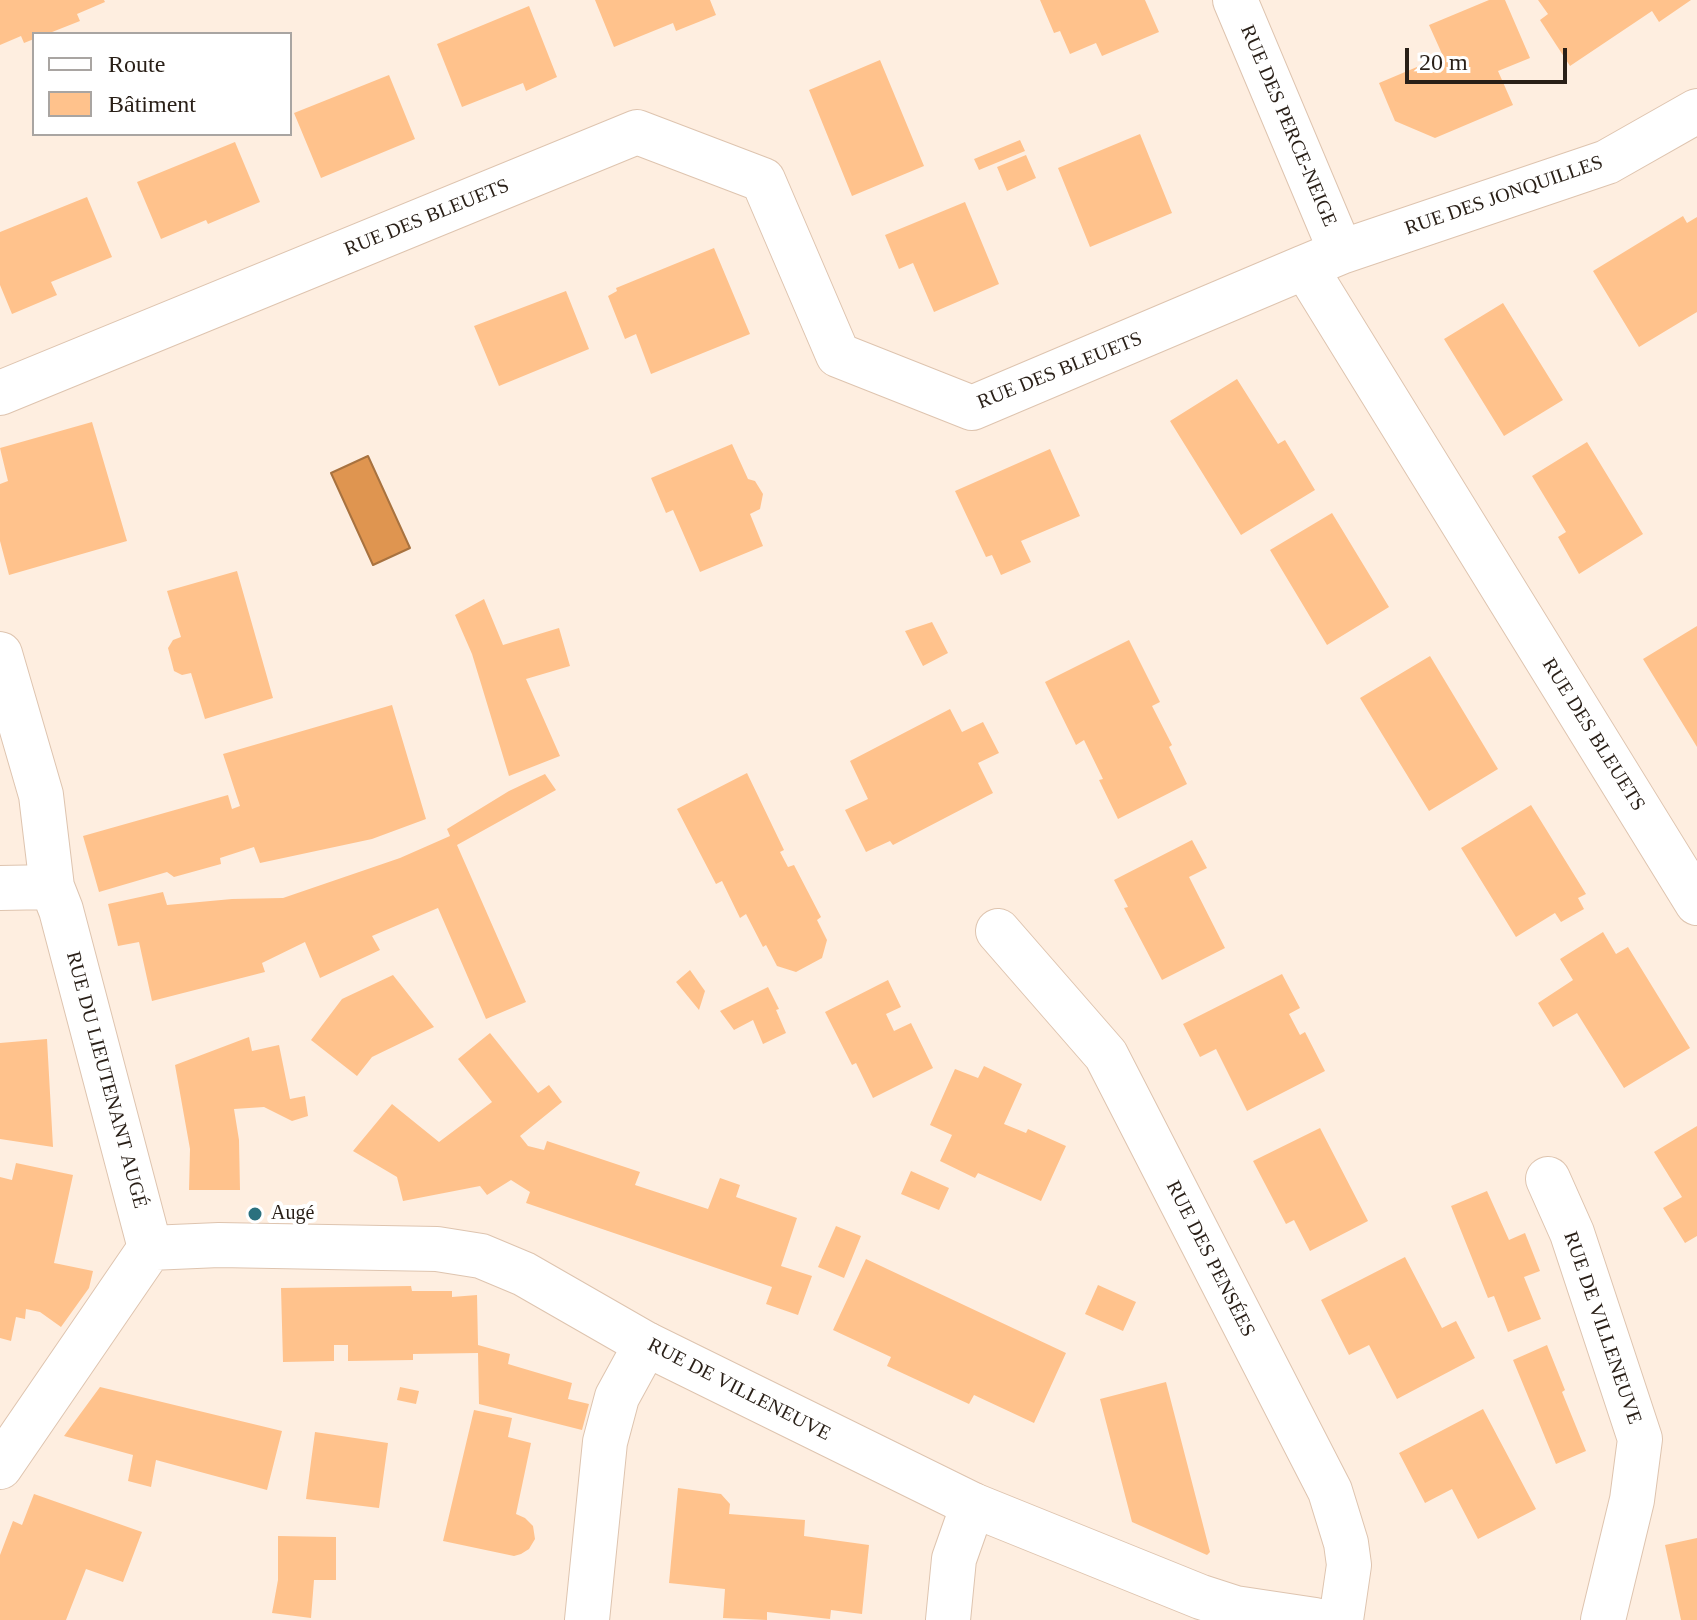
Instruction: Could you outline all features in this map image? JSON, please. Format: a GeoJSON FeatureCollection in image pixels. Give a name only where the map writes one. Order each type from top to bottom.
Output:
{"type":"FeatureCollection","features":[{"type":"Feature","properties":{"kind":"street","name":"RUE DES PERCE-NEIGE"},"geometry":{"type":"LineString","coordinates":[[1235,0],[1323,259]]}},
{"type":"Feature","properties":{"kind":"street","name":"RUE DES JONQUILLES"},"geometry":{"type":"LineString","coordinates":[[1323,259],[1607,162],[1697,111]]}},
{"type":"Feature","properties":{"kind":"street","name":"RUE DES BLEUETS"},"geometry":{"type":"LineString","coordinates":[[0,393],[637,132],[763,180],[838,355],[972,408],[1323,259],[1697,903]]}},
{"type":"Feature","properties":{"kind":"street","name":"RUE DU LIEUTENANT AUGÉ"},"geometry":{"type":"LineString","coordinates":[[0,654],[41,795],[52,887],[61,910],[150,1248]]}},
{"type":"Feature","properties":{"kind":"street"},"geometry":{"type":"LineString","coordinates":[[0,888],[52,887]]}},
{"type":"Feature","properties":{"kind":"street","name":"RUE DES PENSÉES"},"geometry":{"type":"LineString","coordinates":[[998,931],[1106,1055],[1330,1491],[1346,1543],[1349,1565],[1341,1620]]}},
{"type":"Feature","properties":{"kind":"street","name":"RUE DE VILLENEUVE"},"geometry":{"type":"LineString","coordinates":[[1548,1179],[1572,1233],[1640,1439],[1632,1500],[1603,1620]]}},
{"type":"Feature","properties":{"kind":"street","name":"RUE DE VILLENEUVE"},"geometry":{"type":"LineString","coordinates":[[150,1248],[219,1245],[421,1249],[481,1256],[524,1274],[646,1344],[973,1505],[1212,1601],[1235,1608],[1315,1620]]}},
{"type":"Feature","properties":{"kind":"street"},"geometry":{"type":"LineString","coordinates":[[0,1467],[150,1248]]}},
{"type":"Feature","properties":{"kind":"street"},"geometry":{"type":"LineString","coordinates":[[587,1620],[605,1442],[617,1397],[646,1344]]}},
{"type":"Feature","properties":{"kind":"street"},"geometry":{"type":"LineString","coordinates":[[948,1620],[954,1559],[973,1505]]}},
{"type":"Feature","properties":{"kind":"shaded area"},"geometry":{"type":"Polygon","coordinates":[[[368,456],[410,548],[373,565],[331,473],[368,456]]]}},
{"type":"Feature","properties":{"kind":"building"},"geometry":{"type":"Polygon","coordinates":[[[0,0],[105,2],[77,14],[80,21],[52,32],[32,32],[32,40],[24,43],[21,36],[0,45],[0,0]]]}},
{"type":"Feature","properties":{"kind":"building"},"geometry":{"type":"Polygon","coordinates":[[[595,0],[710,0],[716,15],[676,31],[673,23],[614,47],[595,0]]]}},
{"type":"Feature","properties":{"kind":"building"},"geometry":{"type":"Polygon","coordinates":[[[1040,0],[1145,0],[1159,32],[1102,56],[1096,43],[1070,54],[1060,31],[1054,33],[1040,0]]]}},
{"type":"Feature","properties":{"kind":"building"},"geometry":{"type":"Polygon","coordinates":[[[1489,0],[1505,0],[1530,58],[1498,71],[1513,105],[1435,138],[1395,121],[1379,83],[1443,56],[1429,25],[1489,0]]]}},
{"type":"Feature","properties":{"kind":"building"},"geometry":{"type":"Polygon","coordinates":[[[1538,0],[1691,0],[1659,22],[1652,11],[1570,66],[1540,20],[1548,14],[1538,0]]]}},
{"type":"Feature","properties":{"kind":"building"},"geometry":{"type":"Polygon","coordinates":[[[529,6],[557,77],[526,91],[523,83],[462,107],[437,44],[529,6]]]}},
{"type":"Feature","properties":{"kind":"building"},"geometry":{"type":"Polygon","coordinates":[[[880,60],[924,166],[852,196],[809,90],[880,60]]]}},
{"type":"Feature","properties":{"kind":"building"},"geometry":{"type":"Polygon","coordinates":[[[389,75],[415,139],[321,178],[294,113],[389,75]]]}},
{"type":"Feature","properties":{"kind":"building"},"geometry":{"type":"Polygon","coordinates":[[[1140,134],[1172,213],[1090,247],[1058,168],[1140,134]]]}},
{"type":"Feature","properties":{"kind":"building"},"geometry":{"type":"Polygon","coordinates":[[[1020,140],[1025,151],[979,170],[974,159],[1020,140]]]}},
{"type":"Feature","properties":{"kind":"building"},"geometry":{"type":"Polygon","coordinates":[[[235,142],[260,202],[208,224],[206,220],[161,239],[137,182],[235,142]]]}},
{"type":"Feature","properties":{"kind":"building"},"geometry":{"type":"Polygon","coordinates":[[[1026,155],[1036,178],[1007,191],[997,167],[1026,155]]]}},
{"type":"Feature","properties":{"kind":"building"},"geometry":{"type":"Polygon","coordinates":[[[87,197],[112,257],[51,282],[57,295],[12,314],[0,285],[0,232],[87,197]]]}},
{"type":"Feature","properties":{"kind":"building"},"geometry":{"type":"Polygon","coordinates":[[[965,202],[999,284],[934,312],[913,263],[899,269],[885,235],[965,202]]]}},
{"type":"Feature","properties":{"kind":"building"},"geometry":{"type":"Polygon","coordinates":[[[1683,216],[1687,223],[1697,217],[1697,312],[1639,347],[1593,271],[1683,216]]]}},
{"type":"Feature","properties":{"kind":"building"},"geometry":{"type":"Polygon","coordinates":[[[714,248],[750,334],[651,374],[636,334],[625,339],[608,296],[617,291],[616,288],[714,248]]]}},
{"type":"Feature","properties":{"kind":"building"},"geometry":{"type":"Polygon","coordinates":[[[566,291],[589,349],[499,386],[474,326],[566,291]]]}},
{"type":"Feature","properties":{"kind":"building"},"geometry":{"type":"Polygon","coordinates":[[[1503,303],[1563,400],[1504,436],[1444,339],[1503,303]]]}},
{"type":"Feature","properties":{"kind":"building"},"geometry":{"type":"Polygon","coordinates":[[[1237,379],[1278,444],[1285,440],[1315,490],[1241,535],[1170,421],[1237,379]]]}},
{"type":"Feature","properties":{"kind":"building"},"geometry":{"type":"Polygon","coordinates":[[[92,422],[127,541],[9,575],[0,541],[0,484],[8,481],[0,448],[92,422]]]}},
{"type":"Feature","properties":{"kind":"building"},"geometry":{"type":"Polygon","coordinates":[[[1587,442],[1643,534],[1579,574],[1558,537],[1566,532],[1532,476],[1587,442]]]}},
{"type":"Feature","properties":{"kind":"building"},"geometry":{"type":"Polygon","coordinates":[[[732,444],[748,479],[755,481],[763,494],[760,509],[750,514],[763,546],[700,572],[673,510],[666,513],[651,478],[732,444]]]}},
{"type":"Feature","properties":{"kind":"building"},"geometry":{"type":"Polygon","coordinates":[[[1050,449],[1080,516],[1021,541],[1031,562],[1001,575],[992,555],[986,557],[955,491],[1050,449]]]}},
{"type":"Feature","properties":{"kind":"building"},"geometry":{"type":"Polygon","coordinates":[[[1332,513],[1389,607],[1327,645],[1270,550],[1332,513]]]}},
{"type":"Feature","properties":{"kind":"building"},"geometry":{"type":"Polygon","coordinates":[[[237,571],[273,698],[205,719],[191,673],[182,675],[174,671],[168,648],[173,640],[181,637],[167,591],[237,571]]]}},
{"type":"Feature","properties":{"kind":"building"},"geometry":{"type":"Polygon","coordinates":[[[484,599],[503,645],[559,628],[570,666],[526,679],[560,756],[509,776],[472,654],[455,615],[484,599]]]}},
{"type":"Feature","properties":{"kind":"building"},"geometry":{"type":"Polygon","coordinates":[[[932,622],[948,653],[923,666],[905,631],[932,622]]]}},
{"type":"Feature","properties":{"kind":"building"},"geometry":{"type":"Polygon","coordinates":[[[1697,626],[1697,747],[1643,659],[1697,626]]]}},
{"type":"Feature","properties":{"kind":"building"},"geometry":{"type":"Polygon","coordinates":[[[1129,640],[1160,702],[1152,706],[1187,784],[1118,819],[1084,740],[1076,745],[1045,682],[1129,640]]]}},
{"type":"Feature","properties":{"kind":"building"},"geometry":{"type":"Polygon","coordinates":[[[1430,656],[1498,769],[1429,811],[1360,698],[1430,656]]]}},
{"type":"Feature","properties":{"kind":"building"},"geometry":{"type":"Polygon","coordinates":[[[392,705],[426,819],[372,839],[260,863],[254,847],[220,858],[221,864],[174,877],[167,872],[99,892],[83,836],[228,795],[232,809],[240,806],[223,754],[392,705]]]}},
{"type":"Feature","properties":{"kind":"building"},"geometry":{"type":"Polygon","coordinates":[[[950,709],[962,732],[983,722],[999,753],[978,763],[993,793],[893,845],[890,841],[866,852],[845,810],[868,799],[850,761],[950,709]]]}},
{"type":"Feature","properties":{"kind":"building"},"geometry":{"type":"Polygon","coordinates":[[[747,773],[784,850],[780,852],[788,867],[794,865],[821,917],[817,920],[827,940],[822,958],[796,972],[777,966],[746,914],[740,918],[722,881],[716,884],[677,809],[747,773]]]}},
{"type":"Feature","properties":{"kind":"building"},"geometry":{"type":"Polygon","coordinates":[[[545,774],[556,790],[457,845],[526,1002],[486,1019],[438,908],[372,936],[380,950],[320,978],[305,942],[262,963],[265,972],[152,1001],[139,942],[118,946],[108,904],[163,892],[167,905],[283,898],[400,858],[450,836],[447,829],[509,791],[545,774]]]}},
{"type":"Feature","properties":{"kind":"building"},"geometry":{"type":"Polygon","coordinates":[[[1531,805],[1586,894],[1578,898],[1584,909],[1561,922],[1555,913],[1516,937],[1461,848],[1531,805]]]}},
{"type":"Feature","properties":{"kind":"building"},"geometry":{"type":"Polygon","coordinates":[[[1192,840],[1207,868],[1189,877],[1225,948],[1162,980],[1124,908],[1128,907],[1114,880],[1192,840]]]}},
{"type":"Feature","properties":{"kind":"building"},"geometry":{"type":"Polygon","coordinates":[[[1603,932],[1616,954],[1628,947],[1690,1048],[1624,1088],[1577,1013],[1553,1027],[1538,1003],[1573,980],[1560,959],[1603,932]]]}},
{"type":"Feature","properties":{"kind":"building"},"geometry":{"type":"Polygon","coordinates":[[[690,970],[705,991],[699,1010],[676,982],[690,970]]]}},
{"type":"Feature","properties":{"kind":"building"},"geometry":{"type":"Polygon","coordinates":[[[1282,974],[1300,1008],[1289,1014],[1300,1035],[1305,1032],[1325,1071],[1247,1111],[1216,1049],[1200,1057],[1183,1024],[1282,974]]]}},
{"type":"Feature","properties":{"kind":"building"},"geometry":{"type":"Polygon","coordinates":[[[393,975],[434,1027],[372,1057],[357,1076],[311,1040],[342,999],[393,975]]]}},
{"type":"Feature","properties":{"kind":"building"},"geometry":{"type":"Polygon","coordinates":[[[888,980],[901,1007],[886,1014],[894,1031],[911,1023],[933,1068],[873,1098],[825,1012],[888,980]]]}},
{"type":"Feature","properties":{"kind":"building"},"geometry":{"type":"Polygon","coordinates":[[[768,987],[786,1033],[763,1044],[753,1020],[734,1030],[720,1011],[768,987]]]}},
{"type":"Feature","properties":{"kind":"building"},"geometry":{"type":"Polygon","coordinates":[[[490,1033],[538,1093],[549,1085],[562,1102],[520,1136],[528,1146],[544,1150],[547,1141],[640,1172],[635,1185],[708,1209],[720,1178],[740,1185],[736,1197],[797,1218],[781,1266],[812,1276],[798,1315],[766,1304],[772,1287],[526,1203],[530,1192],[511,1180],[487,1195],[480,1186],[403,1201],[397,1177],[353,1151],[392,1104],[439,1142],[492,1102],[458,1059],[490,1033]]]}},
{"type":"Feature","properties":{"kind":"building"},"geometry":{"type":"Polygon","coordinates":[[[249,1037],[252,1051],[279,1045],[290,1099],[305,1096],[308,1116],[292,1121],[264,1107],[234,1109],[239,1140],[240,1190],[189,1190],[190,1149],[175,1065],[249,1037]]]}},
{"type":"Feature","properties":{"kind":"building"},"geometry":{"type":"Polygon","coordinates":[[[47,1039],[53,1147],[0,1139],[0,1043],[47,1039]]]}},
{"type":"Feature","properties":{"kind":"building"},"geometry":{"type":"Polygon","coordinates":[[[984,1066],[1022,1084],[1004,1124],[1026,1133],[1028,1129],[1066,1146],[1041,1201],[978,1173],[975,1178],[940,1161],[952,1135],[930,1125],[955,1069],[978,1078],[984,1066]]]}},
{"type":"Feature","properties":{"kind":"building"},"geometry":{"type":"Polygon","coordinates":[[[1697,1126],[1697,1236],[1685,1243],[1663,1208],[1682,1197],[1654,1152],[1697,1126]]]}},
{"type":"Feature","properties":{"kind":"building"},"geometry":{"type":"Polygon","coordinates":[[[1320,1128],[1368,1221],[1310,1251],[1294,1220],[1286,1224],[1253,1161],[1320,1128]]]}},
{"type":"Feature","properties":{"kind":"building"},"geometry":{"type":"Polygon","coordinates":[[[16,1163],[73,1175],[54,1263],[93,1271],[89,1288],[61,1327],[40,1312],[26,1309],[25,1319],[16,1317],[11,1341],[0,1338],[0,1177],[12,1180],[16,1163]]]}},
{"type":"Feature","properties":{"kind":"building"},"geometry":{"type":"Polygon","coordinates":[[[911,1171],[949,1188],[939,1210],[901,1194],[911,1171]]]}},
{"type":"Feature","properties":{"kind":"building"},"geometry":{"type":"Polygon","coordinates":[[[1487,1191],[1509,1240],[1525,1233],[1540,1271],[1524,1277],[1541,1319],[1508,1332],[1494,1296],[1488,1298],[1451,1206],[1487,1191]]]}},
{"type":"Feature","properties":{"kind":"building"},"geometry":{"type":"Polygon","coordinates":[[[836,1226],[861,1236],[844,1278],[818,1267],[836,1226]]]}},
{"type":"Feature","properties":{"kind":"building"},"geometry":{"type":"Polygon","coordinates":[[[1405,1257],[1442,1328],[1456,1321],[1475,1358],[1397,1399],[1369,1345],[1349,1355],[1321,1300],[1405,1257]]]}},
{"type":"Feature","properties":{"kind":"building"},"geometry":{"type":"Polygon","coordinates":[[[866,1259],[1066,1353],[1034,1423],[974,1395],[969,1404],[887,1366],[891,1357],[833,1330],[866,1259]]]}},
{"type":"Feature","properties":{"kind":"building"},"geometry":{"type":"Polygon","coordinates":[[[1098,1285],[1136,1302],[1123,1331],[1085,1314],[1098,1285]]]}},
{"type":"Feature","properties":{"kind":"building"},"geometry":{"type":"Polygon","coordinates":[[[411,1286],[412,1291],[452,1291],[452,1297],[477,1295],[478,1345],[510,1354],[508,1364],[572,1383],[568,1399],[589,1404],[582,1430],[479,1404],[478,1353],[413,1354],[413,1360],[348,1361],[348,1345],[334,1345],[334,1361],[283,1362],[281,1288],[411,1286]]]}},
{"type":"Feature","properties":{"kind":"building"},"geometry":{"type":"Polygon","coordinates":[[[1547,1345],[1586,1451],[1556,1464],[1513,1360],[1547,1345]]]}},
{"type":"Feature","properties":{"kind":"building"},"geometry":{"type":"Polygon","coordinates":[[[1166,1382],[1210,1552],[1207,1555],[1132,1522],[1100,1399],[1166,1382]]]}},
{"type":"Feature","properties":{"kind":"building"},"geometry":{"type":"Polygon","coordinates":[[[100,1387],[282,1431],[267,1490],[156,1460],[151,1487],[128,1481],[133,1455],[64,1436],[100,1387]]]}},
{"type":"Feature","properties":{"kind":"building"},"geometry":{"type":"Polygon","coordinates":[[[400,1387],[419,1391],[416,1404],[397,1400],[400,1387]]]}},
{"type":"Feature","properties":{"kind":"building"},"geometry":{"type":"Polygon","coordinates":[[[1483,1409],[1536,1509],[1478,1539],[1452,1489],[1425,1503],[1399,1453],[1483,1409]]]}},
{"type":"Feature","properties":{"kind":"building"},"geometry":{"type":"Polygon","coordinates":[[[474,1410],[512,1418],[508,1437],[531,1443],[516,1514],[533,1526],[535,1539],[529,1549],[521,1554],[514,1556],[443,1541],[474,1410]]]}},
{"type":"Feature","properties":{"kind":"building"},"geometry":{"type":"Polygon","coordinates":[[[315,1432],[388,1443],[379,1508],[306,1499],[315,1432]]]}},
{"type":"Feature","properties":{"kind":"building"},"geometry":{"type":"Polygon","coordinates":[[[678,1488],[721,1494],[730,1504],[729,1514],[805,1520],[804,1536],[869,1545],[862,1614],[831,1610],[830,1619],[767,1612],[767,1620],[723,1618],[725,1589],[669,1583],[678,1488]]]}},
{"type":"Feature","properties":{"kind":"building"},"geometry":{"type":"Polygon","coordinates":[[[34,1494],[142,1532],[123,1582],[86,1569],[66,1620],[0,1620],[0,1555],[13,1521],[22,1525],[34,1494]]]}},
{"type":"Feature","properties":{"kind":"building"},"geometry":{"type":"Polygon","coordinates":[[[278,1536],[336,1537],[336,1580],[314,1580],[311,1618],[272,1613],[278,1580],[278,1536]]]}},
{"type":"Feature","properties":{"kind":"building"},"geometry":{"type":"Polygon","coordinates":[[[1697,1538],[1697,1620],[1681,1620],[1665,1545],[1697,1538]]]}},
{"type":"Feature","properties":{"kind":"place","name":"Augé"},"geometry":{"type":"Point","coordinates":[255,1214]}}]}
